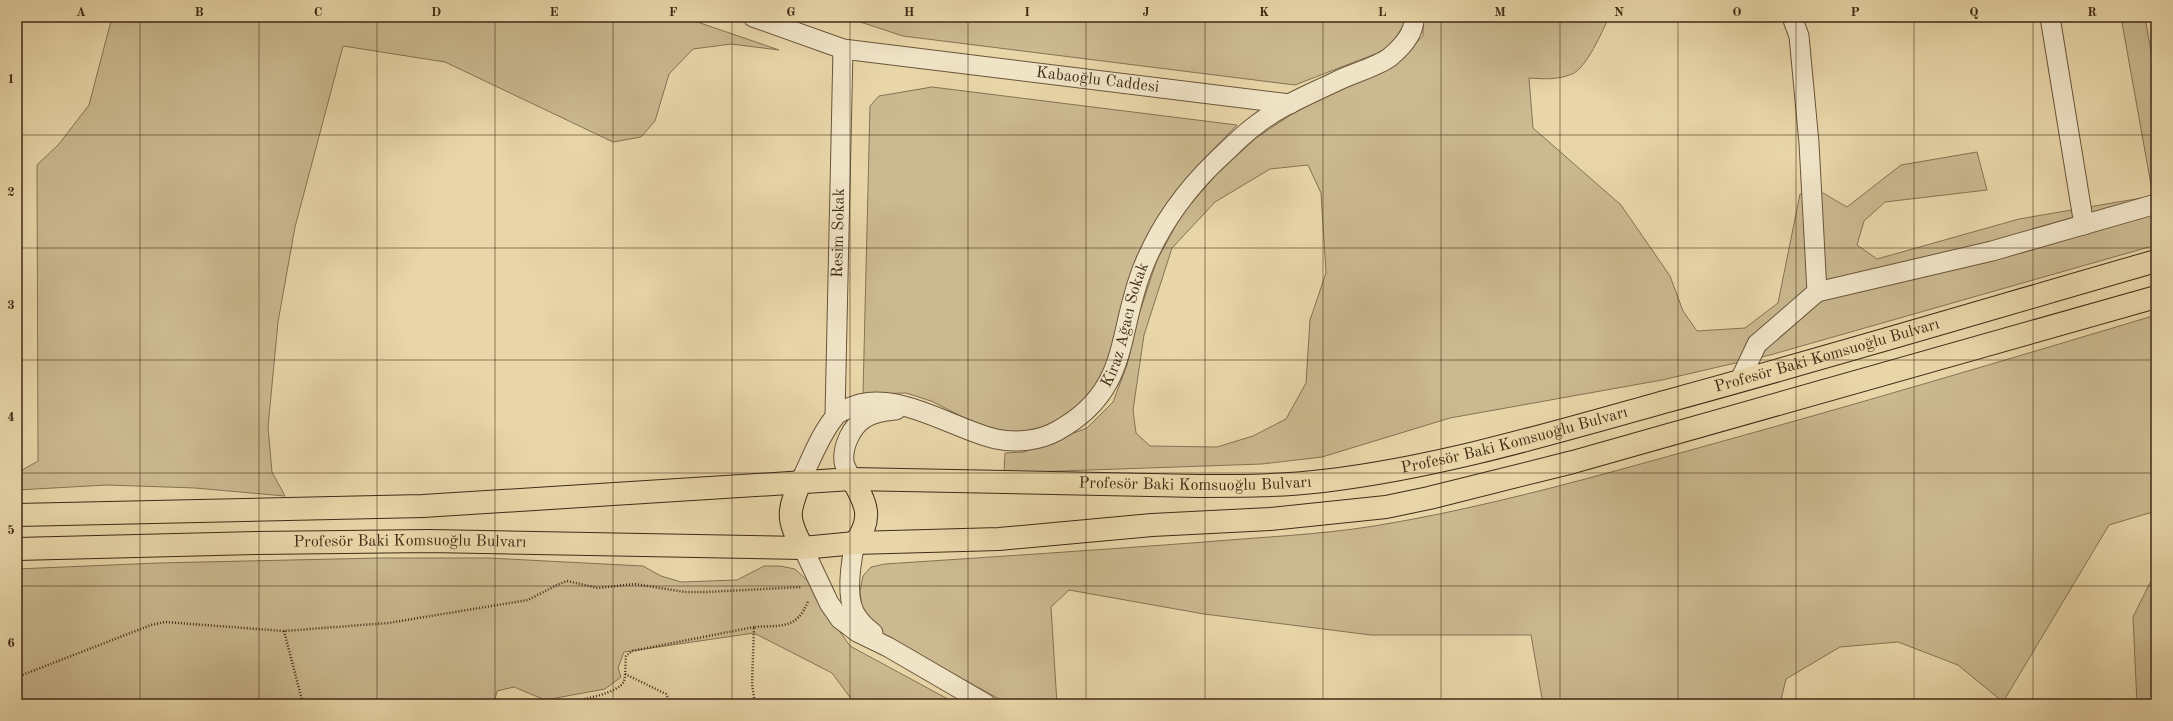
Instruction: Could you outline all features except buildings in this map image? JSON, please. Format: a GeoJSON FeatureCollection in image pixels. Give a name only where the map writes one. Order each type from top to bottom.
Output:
{"type":"FeatureCollection","features":[{"type":"Feature","properties":{"kind":"highway","name":"Profesör Baki Komsuoğlu Bulvarı"},"geometry":{"type":"LineString","coordinates":[[852,479],[1199,486],[1253,486],[1322,482],[1437,462],[1566,429],[1739,382],[2156,261]]}},
{"type":"Feature","properties":{"kind":"highway","name":"Profesör Baki Komsuoğlu Bulvarı"},"geometry":{"type":"LineString","coordinates":[[855,543],[999,539],[1152,525],[1270,519],[1386,507],[1429,498],[1572,462],[2156,297]]}},
{"type":"Feature","properties":{"kind":"highway"},"geometry":{"type":"LineString","coordinates":[[852,479],[866,506],[867,520],[863,532],[855,543],[804,548],[791,522],[790,510],[801,480],[852,479]]}},
{"type":"Feature","properties":{"kind":"highway","name":"Profesör Baki Komsuoğlu Bulvarı"},"geometry":{"type":"LineString","coordinates":[[17,515],[423,506],[653,492],[801,480]]}},
{"type":"Feature","properties":{"kind":"highway"},"geometry":{"type":"LineString","coordinates":[[17,509],[98,513]]}},
{"type":"Feature","properties":{"kind":"highway","name":"Profesör Baki Komsuoğlu Bulvarı"},"geometry":{"type":"LineString","coordinates":[[17,549],[249,543],[459,541],[585,545],[804,548]]}},
{"type":"Feature","properties":{"kind":"street","name":"Kabaoğlu Caddesi"},"geometry":{"type":"LineString","coordinates":[[753,17],[843,50],[1290,104]]}},
{"type":"Feature","properties":{"kind":"street"},"geometry":{"type":"LineString","coordinates":[[1290,104],[1388,58],[1406,40],[1414,25],[1414,17]]}},
{"type":"Feature","properties":{"kind":"street"},"geometry":{"type":"LineString","coordinates":[[1792,17],[1799,36],[1802,66],[1809,143],[1817,292]]}},
{"type":"Feature","properties":{"kind":"street"},"geometry":{"type":"LineString","coordinates":[[2050,17],[2084,225]]}},
{"type":"Feature","properties":{"kind":"street","name":"Resim Sokak"},"geometry":{"type":"LineString","coordinates":[[835,416],[843,50]]}},
{"type":"Feature","properties":{"kind":"street","name":"Kiraz Ağacı Sokak"},"geometry":{"type":"LineString","coordinates":[[835,416],[852,406],[871,402],[886,402],[911,409],[996,439],[1016,441],[1035,439],[1055,432],[1076,418],[1093,404],[1105,388],[1117,365],[1132,304],[1144,266],[1182,198],[1216,161],[1256,125],[1290,104]]}},
{"type":"Feature","properties":{"kind":"street"},"geometry":{"type":"LineString","coordinates":[[1739,382],[1757,344],[1817,292],[1992,251],[2156,204]]}},
{"type":"Feature","properties":{"kind":"street"},"geometry":{"type":"LineString","coordinates":[[852,479],[844,463],[844,450],[852,431],[865,418],[884,411],[911,409]]}},
{"type":"Feature","properties":{"kind":"street"},"geometry":{"type":"LineString","coordinates":[[801,480],[835,416]]}},
{"type":"Feature","properties":{"kind":"street"},"geometry":{"type":"LineString","coordinates":[[855,543],[851,561],[851,598],[857,618],[888,647]]}},
{"type":"Feature","properties":{"kind":"street"},"geometry":{"type":"LineString","coordinates":[[804,548],[814,586],[840,619],[857,632],[888,647],[986,704]]}},
{"type":"Feature","properties":{"kind":"path"},"geometry":{"type":"LineString","coordinates":[[17,677],[151,625],[165,622],[284,631],[388,623],[528,600],[545,593],[557,585],[568,582],[598,588],[635,584],[685,592],[814,586],[804,611],[797,620],[784,625],[754,627],[632,651],[626,656],[621,686],[614,691],[567,704]]}},
{"type":"Feature","properties":{"kind":"path"},"geometry":{"type":"LineString","coordinates":[[754,627],[752,684],[754,704]]}},
{"type":"Feature","properties":{"kind":"path"},"geometry":{"type":"LineString","coordinates":[[284,631],[303,704]]}},
{"type":"Feature","properties":{"kind":"path"},"geometry":{"type":"LineString","coordinates":[[624,674],[666,694],[672,704]]}},
{"type":"Feature","properties":{"kind":"shaded area"},"geometry":{"type":"Polygon","coordinates":[[[112,17],[683,17],[779,50],[731,44],[693,49],[669,74],[655,121],[641,137],[613,142],[445,62],[343,46],[295,227],[278,322],[268,427],[272,472],[285,496],[195,488],[107,485],[17,490],[17,473],[38,461],[37,165],[59,144],[89,105],[112,17]]]}},
{"type":"Feature","properties":{"kind":"shaded area"},"geometry":{"type":"Polygon","coordinates":[[[845,17],[1403,17],[1404,25],[1388,49],[1295,85],[903,36],[845,17]]]}},
{"type":"Feature","properties":{"kind":"shaded area"},"geometry":{"type":"Polygon","coordinates":[[[1423,17],[1609,17],[1594,48],[1583,65],[1577,71],[1567,76],[1556,78],[1529,78],[1533,128],[1621,205],[1670,276],[1683,311],[1697,331],[1745,328],[1778,303],[1800,194],[1823,193],[1847,207],[1901,165],[1977,152],[1987,190],[1885,202],[1864,221],[1857,245],[1877,259],[2019,219],[2153,196],[2121,17],[2145,17],[2156,80],[2156,245],[1770,355],[1662,380],[1450,418],[1322,457],[1262,464],[1004,473],[1005,453],[1024,452],[1087,428],[1113,402],[1127,365],[1139,314],[1157,260],[1182,214],[1216,175],[1256,138],[1292,114],[1404,54],[1423,36],[1423,17]],[[1308,165],[1270,169],[1215,202],[1172,248],[1144,335],[1133,410],[1136,433],[1150,446],[1217,447],[1253,436],[1286,419],[1306,383],[1310,320],[1326,273],[1321,193],[1308,165]]]}},
{"type":"Feature","properties":{"kind":"shaded area"},"geometry":{"type":"Polygon","coordinates":[[[932,87],[1237,125],[1200,163],[1164,208],[1136,259],[1108,360],[1094,389],[1078,409],[1047,428],[1020,434],[998,431],[967,419],[931,401],[906,393],[863,394],[870,106],[879,96],[932,87]]]}},
{"type":"Feature","properties":{"kind":"shaded area"},"geometry":{"type":"Polygon","coordinates":[[[2156,315],[2156,511],[2109,525],[2003,702],[1958,665],[1898,642],[1840,647],[1786,679],[1780,704],[1543,704],[1531,635],[1371,635],[1204,614],[1069,590],[1051,607],[1057,704],[1008,704],[878,632],[862,610],[860,591],[863,576],[871,567],[885,564],[1311,534],[1415,519],[1537,492],[1618,470],[1870,400],[2156,315]]]}},
{"type":"Feature","properties":{"kind":"shaded area"},"geometry":{"type":"Polygon","coordinates":[[[380,558],[488,558],[643,566],[661,576],[681,582],[737,580],[764,566],[780,566],[795,569],[812,585],[831,619],[850,646],[957,704],[855,704],[832,673],[754,633],[624,652],[618,668],[621,677],[605,689],[545,700],[514,687],[497,691],[494,704],[17,704],[17,569],[158,563],[380,558]]]}},
{"type":"Feature","properties":{"kind":"shaded area"},"geometry":{"type":"Polygon","coordinates":[[[2156,571],[2156,704],[2137,704],[2133,617],[2156,571]]]}}]}
